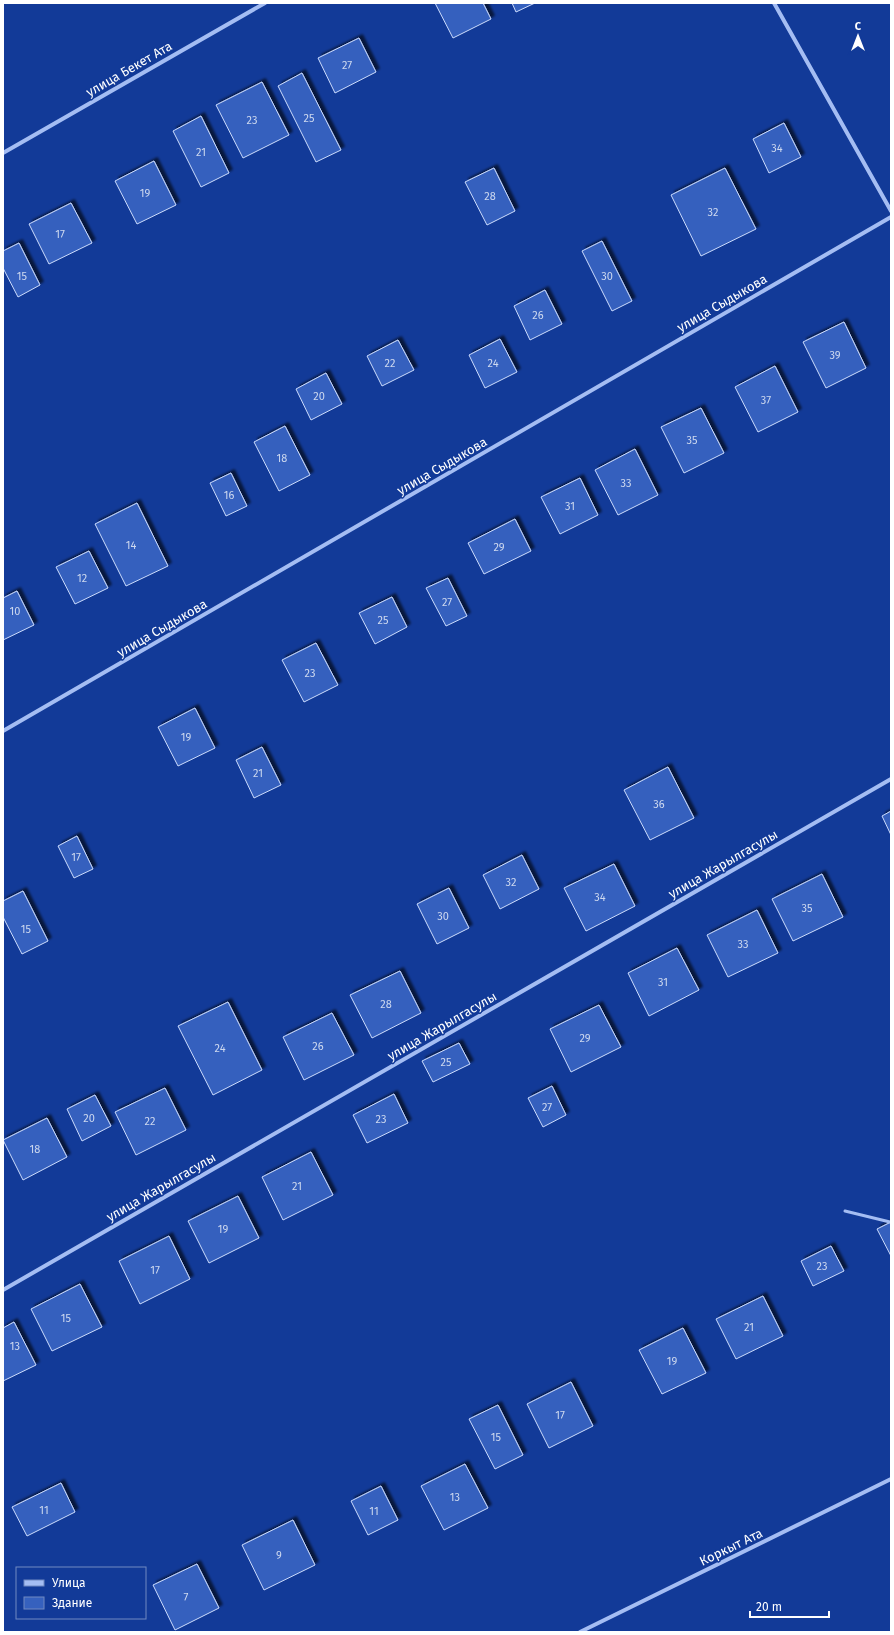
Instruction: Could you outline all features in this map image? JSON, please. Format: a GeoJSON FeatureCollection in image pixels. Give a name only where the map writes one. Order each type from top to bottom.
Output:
{"type":"FeatureCollection","features":[{"type":"Feature","properties":{"kind":"street","name":"улица Бекет Ата"},"geometry":{"type":"LineString","coordinates":[[3,153],[265,3]]}},
{"type":"Feature","properties":{"kind":"street"},"geometry":{"type":"LineString","coordinates":[[774,3],[891,211]]}},
{"type":"Feature","properties":{"kind":"street","name":"улица Сыдыкова"},"geometry":{"type":"LineString","coordinates":[[3,731],[891,217]]}},
{"type":"Feature","properties":{"kind":"street","name":"улица Жарылгасулы"},"geometry":{"type":"LineString","coordinates":[[3,1290],[891,779]]}},
{"type":"Feature","properties":{"kind":"street","name":"Коркыт Ата"},"geometry":{"type":"LineString","coordinates":[[580,1632],[891,1479]]}},
{"type":"Feature","properties":{"kind":"lane"},"geometry":{"type":"LineString","coordinates":[[845,1211],[890,1222]]}},
{"type":"Feature","properties":{"kind":"building"},"geometry":{"type":"Polygon","coordinates":[[[435,3],[483,3],[491,19],[453,38],[435,3]]]}},
{"type":"Feature","properties":{"kind":"building"},"geometry":{"type":"Polygon","coordinates":[[[512,3],[535,3],[516,12],[512,3]]]}},
{"type":"Feature","properties":{"kind":"building"},"geometry":{"type":"Polygon","coordinates":[[[359,38],[376,72],[335,93],[318,58],[359,38]]]}},
{"type":"Feature","properties":{"kind":"building"},"geometry":{"type":"Polygon","coordinates":[[[302,73],[341,150],[316,162],[278,86],[302,73]]]}},
{"type":"Feature","properties":{"kind":"building"},"geometry":{"type":"Polygon","coordinates":[[[262,82],[289,135],[243,158],[216,105],[262,82]]]}},
{"type":"Feature","properties":{"kind":"building"},"geometry":{"type":"Polygon","coordinates":[[[201,116],[229,173],[201,187],[173,131],[201,116]]]}},
{"type":"Feature","properties":{"kind":"building"},"geometry":{"type":"Polygon","coordinates":[[[784,123],[801,157],[769,173],[753,139],[784,123]]]}},
{"type":"Feature","properties":{"kind":"building"},"geometry":{"type":"Polygon","coordinates":[[[154,161],[176,205],[137,224],[115,181],[154,161]]]}},
{"type":"Feature","properties":{"kind":"building"},"geometry":{"type":"Polygon","coordinates":[[[494,168],[515,211],[487,225],[465,182],[494,168]]]}},
{"type":"Feature","properties":{"kind":"building"},"geometry":{"type":"Polygon","coordinates":[[[725,168],[756,229],[701,256],[671,195],[725,168]]]}},
{"type":"Feature","properties":{"kind":"building"},"geometry":{"type":"Polygon","coordinates":[[[71,203],[92,243],[49,264],[29,224],[71,203]]]}},
{"type":"Feature","properties":{"kind":"building"},"geometry":{"type":"Polygon","coordinates":[[[602,241],[632,301],[612,311],[582,251],[602,241]]]}},
{"type":"Feature","properties":{"kind":"building"},"geometry":{"type":"Polygon","coordinates":[[[19,243],[40,285],[18,297],[3,268],[3,251],[19,243]]]}},
{"type":"Feature","properties":{"kind":"building"},"geometry":{"type":"Polygon","coordinates":[[[545,290],[562,324],[530,340],[514,306],[545,290]]]}},
{"type":"Feature","properties":{"kind":"building"},"geometry":{"type":"Polygon","coordinates":[[[844,322],[866,368],[826,388],[803,342],[844,322]]]}},
{"type":"Feature","properties":{"kind":"building"},"geometry":{"type":"Polygon","coordinates":[[[500,339],[517,372],[485,388],[469,355],[500,339]]]}},
{"type":"Feature","properties":{"kind":"building"},"geometry":{"type":"Polygon","coordinates":[[[398,340],[414,370],[382,386],[367,356],[398,340]]]}},
{"type":"Feature","properties":{"kind":"building"},"geometry":{"type":"Polygon","coordinates":[[[775,366],[798,412],[758,432],[735,387],[775,366]]]}},
{"type":"Feature","properties":{"kind":"building"},"geometry":{"type":"Polygon","coordinates":[[[326,373],[342,404],[311,420],[296,389],[326,373]]]}},
{"type":"Feature","properties":{"kind":"building"},"geometry":{"type":"Polygon","coordinates":[[[701,408],[724,453],[684,473],[661,427],[701,408]]]}},
{"type":"Feature","properties":{"kind":"building"},"geometry":{"type":"Polygon","coordinates":[[[285,426],[310,475],[279,491],[254,442],[285,426]]]}},
{"type":"Feature","properties":{"kind":"building"},"geometry":{"type":"Polygon","coordinates":[[[635,449],[658,495],[618,515],[595,470],[635,449]]]}},
{"type":"Feature","properties":{"kind":"building"},"geometry":{"type":"Polygon","coordinates":[[[231,473],[247,506],[226,516],[210,483],[231,473]]]}},
{"type":"Feature","properties":{"kind":"building"},"geometry":{"type":"Polygon","coordinates":[[[580,478],[598,515],[560,534],[541,497],[580,478]]]}},
{"type":"Feature","properties":{"kind":"building"},"geometry":{"type":"Polygon","coordinates":[[[137,503],[168,566],[126,586],[95,524],[137,503]]]}},
{"type":"Feature","properties":{"kind":"building"},"geometry":{"type":"Polygon","coordinates":[[[515,519],[531,551],[484,574],[468,543],[515,519]]]}},
{"type":"Feature","properties":{"kind":"building"},"geometry":{"type":"Polygon","coordinates":[[[89,551],[108,588],[75,604],[56,567],[89,551]]]}},
{"type":"Feature","properties":{"kind":"building"},"geometry":{"type":"Polygon","coordinates":[[[448,578],[467,616],[446,626],[426,588],[448,578]]]}},
{"type":"Feature","properties":{"kind":"building"},"geometry":{"type":"Polygon","coordinates":[[[17,591],[34,625],[3,640],[3,598],[17,591]]]}},
{"type":"Feature","properties":{"kind":"building"},"geometry":{"type":"Polygon","coordinates":[[[392,597],[407,627],[375,644],[359,613],[392,597]]]}},
{"type":"Feature","properties":{"kind":"building"},"geometry":{"type":"Polygon","coordinates":[[[316,643],[338,685],[304,702],[282,660],[316,643]]]}},
{"type":"Feature","properties":{"kind":"building"},"geometry":{"type":"Polygon","coordinates":[[[195,708],[215,748],[178,766],[158,727],[195,708]]]}},
{"type":"Feature","properties":{"kind":"building"},"geometry":{"type":"Polygon","coordinates":[[[262,747],[281,785],[254,798],[236,760],[262,747]]]}},
{"type":"Feature","properties":{"kind":"building"},"geometry":{"type":"Polygon","coordinates":[[[668,767],[694,818],[650,840],[624,790],[668,767]]]}},
{"type":"Feature","properties":{"kind":"building"},"geometry":{"type":"Polygon","coordinates":[[[891,811],[891,835],[882,816],[891,811]]]}},
{"type":"Feature","properties":{"kind":"building"},"geometry":{"type":"Polygon","coordinates":[[[77,836],[93,869],[74,878],[58,846],[77,836]]]}},
{"type":"Feature","properties":{"kind":"building"},"geometry":{"type":"Polygon","coordinates":[[[522,855],[539,889],[500,909],[483,875],[522,855]]]}},
{"type":"Feature","properties":{"kind":"building"},"geometry":{"type":"Polygon","coordinates":[[[614,864],[635,906],[586,931],[564,888],[614,864]]]}},
{"type":"Feature","properties":{"kind":"building"},"geometry":{"type":"Polygon","coordinates":[[[822,874],[843,917],[793,941],[772,899],[822,874]]]}},
{"type":"Feature","properties":{"kind":"building"},"geometry":{"type":"Polygon","coordinates":[[[449,888],[469,928],[437,944],[417,904],[449,888]]]}},
{"type":"Feature","properties":{"kind":"building"},"geometry":{"type":"Polygon","coordinates":[[[23,891],[48,941],[22,954],[3,917],[3,901],[23,891]]]}},
{"type":"Feature","properties":{"kind":"building"},"geometry":{"type":"Polygon","coordinates":[[[757,910],[778,953],[728,977],[707,935],[757,910]]]}},
{"type":"Feature","properties":{"kind":"building"},"geometry":{"type":"Polygon","coordinates":[[[677,948],[699,990],[649,1016],[628,973],[677,948]]]}},
{"type":"Feature","properties":{"kind":"building"},"geometry":{"type":"Polygon","coordinates":[[[400,971],[421,1013],[372,1038],[350,995],[400,971]]]}},
{"type":"Feature","properties":{"kind":"building"},"geometry":{"type":"Polygon","coordinates":[[[228,1002],[262,1070],[213,1095],[178,1026],[228,1002]]]}},
{"type":"Feature","properties":{"kind":"building"},"geometry":{"type":"Polygon","coordinates":[[[599,1005],[621,1047],[571,1072],[550,1029],[599,1005]]]}},
{"type":"Feature","properties":{"kind":"building"},"geometry":{"type":"Polygon","coordinates":[[[332,1013],[354,1055],[304,1080],[283,1037],[332,1013]]]}},
{"type":"Feature","properties":{"kind":"building"},"geometry":{"type":"Polygon","coordinates":[[[459,1043],[470,1064],[433,1082],[422,1061],[459,1043]]]}},
{"type":"Feature","properties":{"kind":"building"},"geometry":{"type":"Polygon","coordinates":[[[552,1086],[566,1115],[543,1127],[528,1098],[552,1086]]]}},
{"type":"Feature","properties":{"kind":"building"},"geometry":{"type":"Polygon","coordinates":[[[165,1088],[186,1130],[136,1155],[115,1112],[165,1088]]]}},
{"type":"Feature","properties":{"kind":"building"},"geometry":{"type":"Polygon","coordinates":[[[394,1094],[408,1123],[367,1143],[353,1115],[394,1094]]]}},
{"type":"Feature","properties":{"kind":"building"},"geometry":{"type":"Polygon","coordinates":[[[95,1095],[111,1126],[82,1141],[67,1109],[95,1095]]]}},
{"type":"Feature","properties":{"kind":"building"},"geometry":{"type":"Polygon","coordinates":[[[47,1118],[67,1157],[23,1180],[3,1140],[47,1118]]]}},
{"type":"Feature","properties":{"kind":"building"},"geometry":{"type":"Polygon","coordinates":[[[311,1152],[333,1195],[283,1220],[262,1177],[311,1152]]]}},
{"type":"Feature","properties":{"kind":"building"},"geometry":{"type":"Polygon","coordinates":[[[238,1196],[259,1238],[209,1263],[188,1221],[238,1196]]]}},
{"type":"Feature","properties":{"kind":"building"},"geometry":{"type":"Polygon","coordinates":[[[891,1222],[891,1256],[877,1229],[891,1222]]]}},
{"type":"Feature","properties":{"kind":"building"},"geometry":{"type":"Polygon","coordinates":[[[169,1236],[190,1279],[140,1304],[119,1261],[169,1236]]]}},
{"type":"Feature","properties":{"kind":"building"},"geometry":{"type":"Polygon","coordinates":[[[831,1246],[844,1271],[813,1286],[801,1261],[831,1246]]]}},
{"type":"Feature","properties":{"kind":"building"},"geometry":{"type":"Polygon","coordinates":[[[80,1284],[102,1327],[52,1351],[31,1309],[80,1284]]]}},
{"type":"Feature","properties":{"kind":"building"},"geometry":{"type":"Polygon","coordinates":[[[763,1296],[783,1336],[736,1359],[716,1319],[763,1296]]]}},
{"type":"Feature","properties":{"kind":"building"},"geometry":{"type":"Polygon","coordinates":[[[14,1322],[36,1365],[3,1381],[3,1328],[14,1322]]]}},
{"type":"Feature","properties":{"kind":"building"},"geometry":{"type":"Polygon","coordinates":[[[683,1328],[706,1373],[662,1394],[639,1350],[683,1328]]]}},
{"type":"Feature","properties":{"kind":"building"},"geometry":{"type":"Polygon","coordinates":[[[571,1382],[593,1426],[549,1448],[527,1404],[571,1382]]]}},
{"type":"Feature","properties":{"kind":"building"},"geometry":{"type":"Polygon","coordinates":[[[498,1405],[523,1455],[495,1469],[469,1419],[498,1405]]]}},
{"type":"Feature","properties":{"kind":"building"},"geometry":{"type":"Polygon","coordinates":[[[465,1464],[488,1508],[444,1530],[421,1486],[465,1464]]]}},
{"type":"Feature","properties":{"kind":"building"},"geometry":{"type":"Polygon","coordinates":[[[61,1483],[75,1512],[27,1536],[12,1507],[61,1483]]]}},
{"type":"Feature","properties":{"kind":"building"},"geometry":{"type":"Polygon","coordinates":[[[381,1486],[398,1520],[368,1535],[351,1501],[381,1486]]]}},
{"type":"Feature","properties":{"kind":"building"},"geometry":{"type":"Polygon","coordinates":[[[293,1520],[315,1565],[264,1590],[242,1545],[293,1520]]]}},
{"type":"Feature","properties":{"kind":"building"},"geometry":{"type":"Polygon","coordinates":[[[197,1564],[219,1608],[175,1630],[153,1585],[197,1564]]]}}]}
